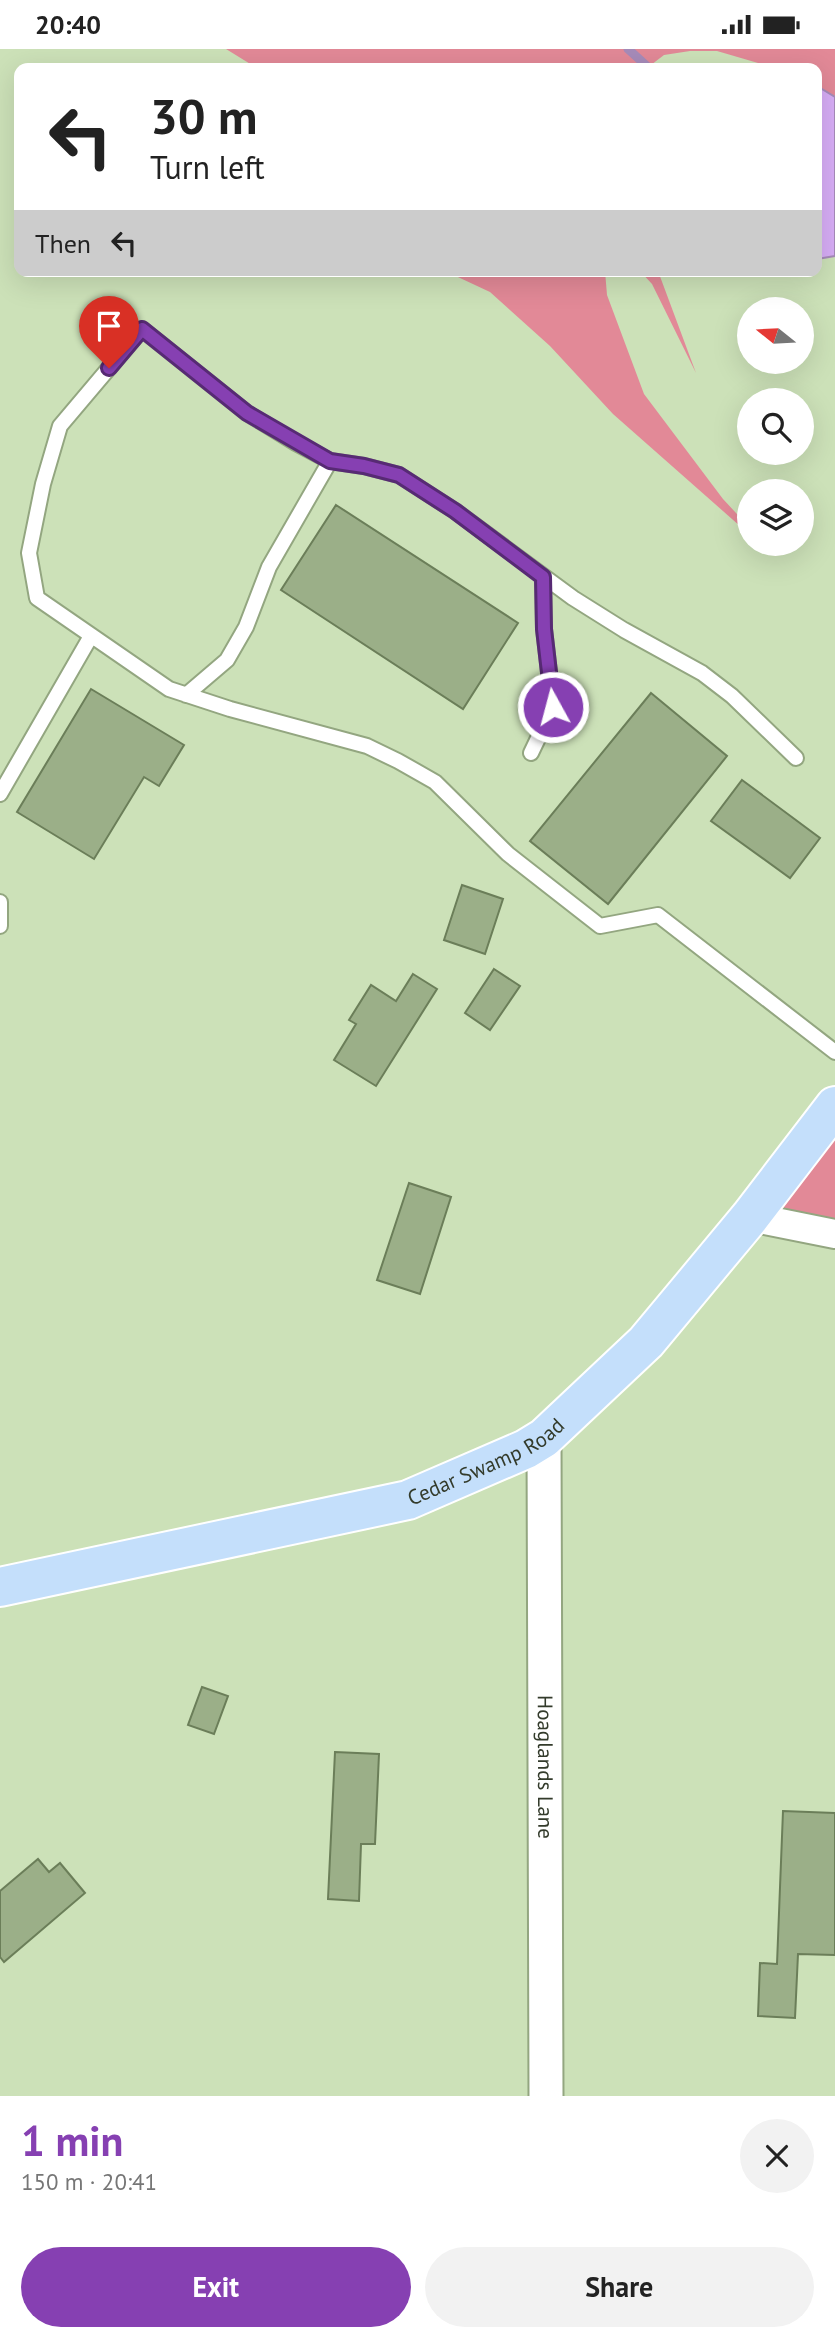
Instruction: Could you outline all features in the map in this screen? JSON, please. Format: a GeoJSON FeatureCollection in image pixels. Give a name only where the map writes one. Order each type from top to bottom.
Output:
{"type":"FeatureCollection","features":[{"type":"Feature","properties":{"kind":"main road","name":"Cedar Swamp Road"},"geometry":{"type":"LineString","coordinates":[[0,1587],[408,1500],[544,1438],[646,1342],[750,1217],[835,1107]]}},
{"type":"Feature","properties":{"kind":"street"},"geometry":{"type":"LineString","coordinates":[[750,1217],[835,1234]]}},
{"type":"Feature","properties":{"kind":"street","name":"Hoaglands Lane"},"geometry":{"type":"LineString","coordinates":[[544,1438],[546,2096]]}},
{"type":"Feature","properties":{"kind":"lane"},"geometry":{"type":"LineString","coordinates":[[796,758],[732,696],[702,673],[624,630],[543,577],[455,511],[399,475],[330,461],[247,413],[142,329],[60,426],[43,484],[29,553],[37,598],[169,689],[230,709],[366,746],[435,782],[508,854],[600,926],[658,915],[835,1052]]}},
{"type":"Feature","properties":{"kind":"lane"},"geometry":{"type":"LineString","coordinates":[[186,695],[228,660],[247,627],[269,567],[330,461]]}},
{"type":"Feature","properties":{"kind":"lane"},"geometry":{"type":"LineString","coordinates":[[531,753],[553,707],[544,629],[543,577]]}},
{"type":"Feature","properties":{"kind":"lane"},"geometry":{"type":"LineString","coordinates":[[0,794],[92,636]]}},
{"type":"Feature","properties":{"kind":"lane"},"geometry":{"type":"LineString","coordinates":[[0,902],[0,926]]}},
{"type":"Feature","properties":{"kind":"shaded area"},"geometry":{"type":"Polygon","coordinates":[[[226,49],[835,49],[835,97],[822,89],[822,63],[758,63],[717,51],[664,55],[654,63],[249,63],[226,49]]]}},
{"type":"Feature","properties":{"kind":"shaded area"},"geometry":{"type":"Polygon","coordinates":[[[822,89],[835,97],[835,256],[822,258],[822,89]]]}},
{"type":"Feature","properties":{"kind":"shaded area"},"geometry":{"type":"Polygon","coordinates":[[[458,277],[606,277],[607,295],[644,394],[737,514],[737,523],[613,414],[550,346],[490,292],[458,277]]]}},
{"type":"Feature","properties":{"kind":"shaded area"},"geometry":{"type":"Polygon","coordinates":[[[646,277],[660,277],[696,373],[652,284],[646,277]]]}},
{"type":"Feature","properties":{"kind":"shaded area"},"geometry":{"type":"Polygon","coordinates":[[[835,1106],[835,1232],[750,1217],[835,1106]]]}},
{"type":"Feature","properties":{"kind":"building"},"geometry":{"type":"Polygon","coordinates":[[[336,505],[518,623],[463,709],[281,590],[336,505]]]}},
{"type":"Feature","properties":{"kind":"building"},"geometry":{"type":"Polygon","coordinates":[[[91,689],[184,745],[159,786],[144,777],[94,859],[17,812],[91,689]]]}},
{"type":"Feature","properties":{"kind":"building"},"geometry":{"type":"Polygon","coordinates":[[[651,693],[727,756],[608,904],[530,841],[651,693]]]}},
{"type":"Feature","properties":{"kind":"building"},"geometry":{"type":"Polygon","coordinates":[[[742,780],[820,838],[790,878],[711,821],[742,780]]]}},
{"type":"Feature","properties":{"kind":"building"},"geometry":{"type":"Polygon","coordinates":[[[462,885],[503,899],[485,954],[444,940],[462,885]]]}},
{"type":"Feature","properties":{"kind":"building"},"geometry":{"type":"Polygon","coordinates":[[[494,969],[520,986],[490,1030],[465,1013],[494,969]]]}},
{"type":"Feature","properties":{"kind":"building"},"geometry":{"type":"Polygon","coordinates":[[[413,974],[437,989],[376,1086],[334,1060],[356,1024],[349,1020],[371,985],[396,1001],[413,974]]]}},
{"type":"Feature","properties":{"kind":"building"},"geometry":{"type":"Polygon","coordinates":[[[409,1183],[451,1197],[420,1294],[377,1280],[409,1183]]]}},
{"type":"Feature","properties":{"kind":"building"},"geometry":{"type":"Polygon","coordinates":[[[202,1687],[228,1696],[214,1734],[188,1725],[202,1687]]]}},
{"type":"Feature","properties":{"kind":"building"},"geometry":{"type":"Polygon","coordinates":[[[335,1752],[379,1754],[375,1844],[361,1844],[359,1901],[328,1899],[335,1752]]]}},
{"type":"Feature","properties":{"kind":"building"},"geometry":{"type":"Polygon","coordinates":[[[783,1811],[835,1813],[835,1955],[798,1954],[795,2018],[758,2016],[760,1963],[777,1964],[783,1811]]]}},
{"type":"Feature","properties":{"kind":"building"},"geometry":{"type":"Polygon","coordinates":[[[38,1859],[49,1872],[60,1863],[85,1893],[4,1962],[0,1957],[0,1891],[38,1859]]]}},
{"type":"Feature","properties":{"kind":"waterway"},"geometry":{"type":"LineString","coordinates":[[628,49],[643,63]]}},
{"type":"Feature","properties":{"kind":"route"},"geometry":{"type":"LineString","coordinates":[[109,368],[142,329],[247,413],[330,461],[399,475],[455,511],[543,577],[544,629],[553,707]]}}]}
